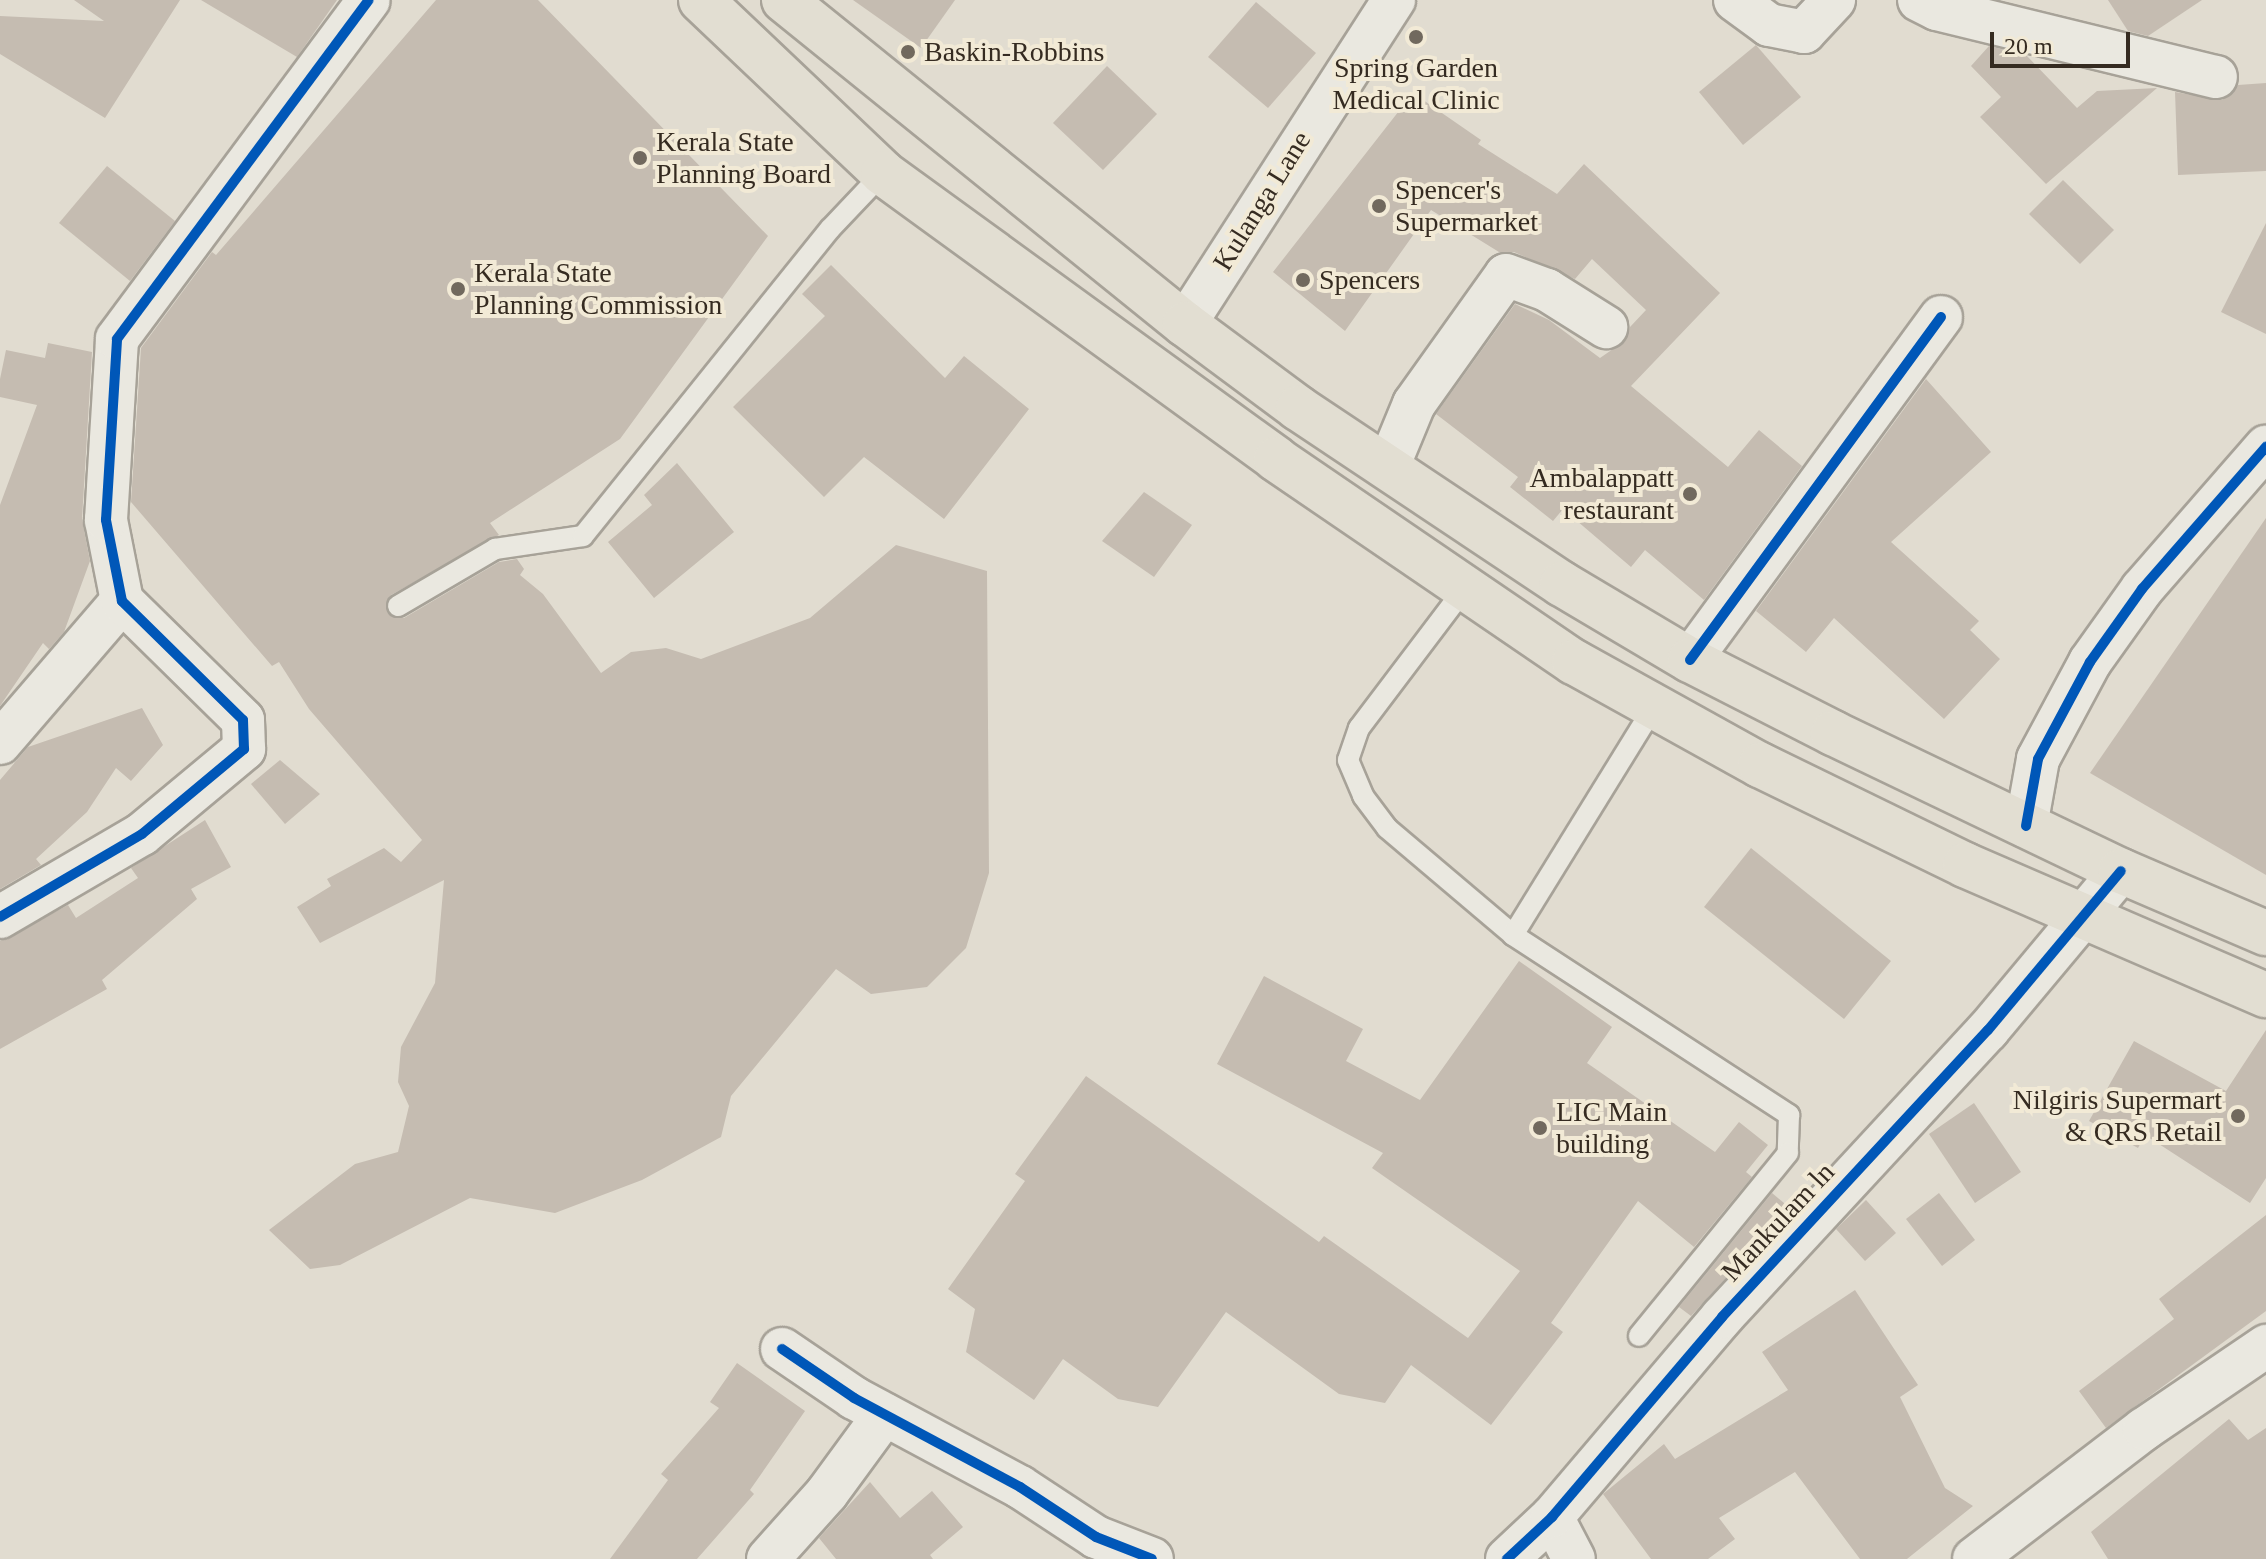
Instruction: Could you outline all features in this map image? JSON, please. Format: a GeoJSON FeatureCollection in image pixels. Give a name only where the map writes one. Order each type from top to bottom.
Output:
{"type":"FeatureCollection","features":[{"type":"Feature","properties":{"kind":"main road"},"geometry":{"type":"LineString","coordinates":[[701,0],[883,173],[1276,459],[1574,662],[1654,707],[1951,858],[2266,995]]}},
{"type":"Feature","properties":{"kind":"main road"},"geometry":{"type":"LineString","coordinates":[[784,0],[1185,324],[1388,467],[1562,584],[1690,660],[2026,826],[2121,871],[2266,933]]}},
{"type":"Feature","properties":{"kind":"street"},"geometry":{"type":"LineString","coordinates":[[0,917],[142,834],[244,749],[243,720],[122,601],[106,520],[117,339],[369,0]]}},
{"type":"Feature","properties":{"kind":"street","name":"Kulanga Lane"},"geometry":{"type":"LineString","coordinates":[[1185,324],[1394,0]]}},
{"type":"Feature","properties":{"kind":"street"},"geometry":{"type":"LineString","coordinates":[[1735,0],[1769,25],[1804,32],[1834,0]]}},
{"type":"Feature","properties":{"kind":"street"},"geometry":{"type":"LineString","coordinates":[[1919,0],[1937,9],[2216,77]]}},
{"type":"Feature","properties":{"kind":"street"},"geometry":{"type":"LineString","coordinates":[[1388,467],[1414,404],[1506,275],[1547,290],[1606,327]]}},
{"type":"Feature","properties":{"kind":"street"},"geometry":{"type":"LineString","coordinates":[[1690,660],[1941,317]]}},
{"type":"Feature","properties":{"kind":"street"},"geometry":{"type":"LineString","coordinates":[[2026,826],[2038,759],[2090,662],[2142,589],[2266,447]]}},
{"type":"Feature","properties":{"kind":"street"},"geometry":{"type":"LineString","coordinates":[[0,743],[122,601]]}},
{"type":"Feature","properties":{"kind":"street","name":"Mankulam ln"},"geometry":{"type":"LineString","coordinates":[[1507,1559],[1552,1517],[1682,1362],[1988,1030],[2121,871]]}},
{"type":"Feature","properties":{"kind":"street"},"geometry":{"type":"LineString","coordinates":[[1974,1559],[2144,1429],[2266,1346]]}},
{"type":"Feature","properties":{"kind":"street"},"geometry":{"type":"LineString","coordinates":[[782,1349],[884,1415],[1020,1487],[1096,1537],[1152,1559]]}},
{"type":"Feature","properties":{"kind":"street"},"geometry":{"type":"LineString","coordinates":[[768,1559],[827,1493],[884,1415]]}},
{"type":"Feature","properties":{"kind":"street"},"geometry":{"type":"LineString","coordinates":[[1552,1517],[1574,1559]]}},
{"type":"Feature","properties":{"kind":"lane"},"geometry":{"type":"LineString","coordinates":[[398,606],[495,549],[583,536],[830,229],[883,173]]}},
{"type":"Feature","properties":{"kind":"lane"},"geometry":{"type":"LineString","coordinates":[[1465,588],[1359,728],[1348,760],[1363,796],[1387,828],[1513,935],[1789,1115],[1788,1153],[1639,1336]]}},
{"type":"Feature","properties":{"kind":"lane"},"geometry":{"type":"LineString","coordinates":[[1513,935],[1654,707]]}},
{"type":"Feature","properties":{"kind":"building"},"geometry":{"type":"Polygon","coordinates":[[[74,0],[180,0],[105,118],[0,54],[0,16],[104,21],[74,0]]]}},
{"type":"Feature","properties":{"kind":"building"},"geometry":{"type":"Polygon","coordinates":[[[201,0],[337,0],[297,57],[201,0]]]}},
{"type":"Feature","properties":{"kind":"building"},"geometry":{"type":"Polygon","coordinates":[[[436,0],[538,0],[768,236],[620,439],[490,523],[499,535],[391,595],[387,613],[404,618],[499,562],[517,559],[524,569],[520,575],[543,594],[601,673],[631,652],[666,648],[701,659],[810,618],[896,545],[987,571],[989,873],[966,948],[927,987],[871,994],[836,969],[731,1096],[721,1137],[642,1180],[555,1213],[470,1198],[340,1265],[310,1269],[269,1230],[355,1164],[398,1152],[409,1106],[398,1082],[401,1047],[435,983],[444,880],[320,943],[297,907],[331,886],[327,879],[384,848],[401,862],[422,840],[309,709],[279,662],[272,666],[131,502],[141,348],[212,252],[216,255],[436,0]]]}},
{"type":"Feature","properties":{"kind":"building"},"geometry":{"type":"Polygon","coordinates":[[[853,0],[955,0],[921,48],[853,0]]]}},
{"type":"Feature","properties":{"kind":"building"},"geometry":{"type":"Polygon","coordinates":[[[2108,0],[2202,0],[2148,36],[2128,31],[2108,0]]]}},
{"type":"Feature","properties":{"kind":"building"},"geometry":{"type":"Polygon","coordinates":[[[1256,2],[1316,53],[1268,108],[1208,57],[1256,2]]]}},
{"type":"Feature","properties":{"kind":"building"},"geometry":{"type":"Polygon","coordinates":[[[1756,45],[1801,97],[1743,145],[1699,92],[1756,45]]]}},
{"type":"Feature","properties":{"kind":"building"},"geometry":{"type":"Polygon","coordinates":[[[1989,46],[2026,55],[2077,108],[2097,91],[2157,88],[2046,184],[1980,117],[2001,97],[1971,66],[1989,46]]]}},
{"type":"Feature","properties":{"kind":"building"},"geometry":{"type":"Polygon","coordinates":[[[1107,66],[1157,114],[1103,170],[1053,123],[1107,66]]]}},
{"type":"Feature","properties":{"kind":"building"},"geometry":{"type":"Polygon","coordinates":[[[2266,83],[2266,171],[2178,175],[2175,92],[2222,100],[2238,85],[2266,83]]]}},
{"type":"Feature","properties":{"kind":"building"},"geometry":{"type":"Polygon","coordinates":[[[1413,93],[1481,140],[1478,144],[1557,194],[1584,164],[1720,293],[1631,386],[1728,467],[1759,430],[1802,466],[1704,600],[1645,550],[1631,567],[1563,509],[1553,521],[1510,487],[1518,477],[1436,414],[1515,304],[1549,320],[1600,358],[1626,340],[1630,327],[1646,310],[1592,259],[1575,279],[1514,252],[1499,252],[1431,210],[1345,331],[1273,272],[1413,93]]]}},
{"type":"Feature","properties":{"kind":"building"},"geometry":{"type":"Polygon","coordinates":[[[107,166],[175,221],[130,281],[59,223],[107,166]]]}},
{"type":"Feature","properties":{"kind":"building"},"geometry":{"type":"Polygon","coordinates":[[[2063,180],[2114,230],[2080,264],[2029,214],[2063,180]]]}},
{"type":"Feature","properties":{"kind":"building"},"geometry":{"type":"Polygon","coordinates":[[[2266,223],[2266,334],[2221,312],[2266,223]]]}},
{"type":"Feature","properties":{"kind":"building"},"geometry":{"type":"Polygon","coordinates":[[[831,265],[945,378],[964,356],[1029,409],[944,519],[864,457],[824,497],[733,407],[825,316],[802,294],[831,265]]]}},
{"type":"Feature","properties":{"kind":"building"},"geometry":{"type":"Polygon","coordinates":[[[48,343],[92,352],[82,519],[90,561],[64,632],[49,649],[43,643],[0,706],[0,505],[37,405],[0,397],[0,379],[6,350],[45,358],[48,343]]]}},
{"type":"Feature","properties":{"kind":"building"},"geometry":{"type":"Polygon","coordinates":[[[1926,379],[1991,452],[1891,542],[1979,621],[1970,630],[2000,659],[1944,719],[1834,618],[1806,652],[1756,611],[1926,379]]]}},
{"type":"Feature","properties":{"kind":"building"},"geometry":{"type":"Polygon","coordinates":[[[677,463],[734,532],[654,598],[608,542],[652,505],[644,495],[677,463]]]}},
{"type":"Feature","properties":{"kind":"building"},"geometry":{"type":"Polygon","coordinates":[[[1144,492],[1192,525],[1154,577],[1102,541],[1144,492]]]}},
{"type":"Feature","properties":{"kind":"building"},"geometry":{"type":"Polygon","coordinates":[[[2266,518],[2266,875],[2090,773],[2266,518]]]}},
{"type":"Feature","properties":{"kind":"building"},"geometry":{"type":"Polygon","coordinates":[[[142,708],[163,745],[131,781],[116,768],[87,812],[36,859],[41,865],[0,889],[0,780],[28,747],[142,708]]]}},
{"type":"Feature","properties":{"kind":"building"},"geometry":{"type":"Polygon","coordinates":[[[280,760],[320,794],[285,824],[251,784],[280,760]]]}},
{"type":"Feature","properties":{"kind":"building"},"geometry":{"type":"Polygon","coordinates":[[[205,820],[231,867],[191,889],[197,899],[102,980],[107,989],[0,1049],[0,941],[68,905],[76,918],[138,878],[131,868],[205,820]]]}},
{"type":"Feature","properties":{"kind":"building"},"geometry":{"type":"Polygon","coordinates":[[[1751,848],[1891,961],[1844,1019],[1704,907],[1751,848]]]}},
{"type":"Feature","properties":{"kind":"building"},"geometry":{"type":"Polygon","coordinates":[[[1519,961],[1612,1027],[1587,1063],[1715,1152],[1739,1122],[1768,1145],[1746,1172],[1752,1177],[1694,1247],[1638,1201],[1551,1323],[1563,1332],[1491,1425],[1411,1365],[1385,1403],[1339,1394],[1226,1312],[1158,1407],[1118,1399],[1063,1359],[1034,1400],[966,1352],[975,1309],[948,1289],[1025,1181],[1015,1174],[1086,1076],[1319,1242],[1324,1236],[1468,1338],[1520,1271],[1372,1168],[1383,1153],[1217,1064],[1264,976],[1363,1029],[1346,1061],[1420,1100],[1519,961]]]}},
{"type":"Feature","properties":{"kind":"building"},"geometry":{"type":"Polygon","coordinates":[[[2266,1030],[2266,1178],[2250,1203],[2145,1135],[2138,1148],[2089,1121],[2134,1041],[2226,1091],[2266,1030]]]}},
{"type":"Feature","properties":{"kind":"building"},"geometry":{"type":"Polygon","coordinates":[[[1974,1103],[2021,1172],[1975,1203],[1929,1134],[1974,1103]]]}},
{"type":"Feature","properties":{"kind":"building"},"geometry":{"type":"Polygon","coordinates":[[[1772,1193],[1790,1208],[1691,1316],[1679,1307],[1772,1193]]]}},
{"type":"Feature","properties":{"kind":"building"},"geometry":{"type":"Polygon","coordinates":[[[1939,1193],[1975,1240],[1942,1266],[1906,1219],[1939,1193]]]}},
{"type":"Feature","properties":{"kind":"building"},"geometry":{"type":"Polygon","coordinates":[[[1866,1200],[1896,1233],[1865,1261],[1836,1229],[1866,1200]]]}},
{"type":"Feature","properties":{"kind":"building"},"geometry":{"type":"Polygon","coordinates":[[[2266,1215],[2266,1311],[2106,1428],[2079,1391],[2174,1319],[2159,1299],[2266,1215]]]}},
{"type":"Feature","properties":{"kind":"building"},"geometry":{"type":"Polygon","coordinates":[[[1855,1290],[1918,1385],[1900,1397],[1945,1488],[1973,1506],[1907,1559],[1860,1559],[1795,1472],[1719,1518],[1735,1539],[1708,1559],[1651,1559],[1603,1494],[1664,1444],[1675,1459],[1788,1390],[1762,1352],[1855,1290]]]}},
{"type":"Feature","properties":{"kind":"building"},"geometry":{"type":"Polygon","coordinates":[[[737,1363],[805,1411],[750,1490],[754,1494],[697,1559],[610,1559],[668,1480],[661,1474],[719,1408],[710,1402],[737,1363]]]}},
{"type":"Feature","properties":{"kind":"building"},"geometry":{"type":"Polygon","coordinates":[[[2229,1419],[2248,1440],[2266,1428],[2266,1559],[2108,1559],[2091,1532],[2229,1419]]]}},
{"type":"Feature","properties":{"kind":"building"},"geometry":{"type":"Polygon","coordinates":[[[870,1482],[900,1518],[932,1491],[963,1527],[930,1555],[933,1559],[836,1559],[819,1538],[870,1482]]]}},
{"type":"Feature","properties":{"kind":"cycle path"},"geometry":{"type":"LineString","coordinates":[[0,917],[142,834],[244,749],[243,720],[122,601],[106,520],[117,339],[369,0]]}},
{"type":"Feature","properties":{"kind":"cycle path"},"geometry":{"type":"LineString","coordinates":[[1690,660],[1941,317]]}},
{"type":"Feature","properties":{"kind":"cycle path"},"geometry":{"type":"LineString","coordinates":[[2026,826],[2038,759],[2090,662],[2142,589],[2266,447]]}},
{"type":"Feature","properties":{"kind":"cycle path"},"geometry":{"type":"LineString","coordinates":[[1507,1559],[1552,1517],[1722,1317],[1988,1030],[2121,871]]}},
{"type":"Feature","properties":{"kind":"cycle path"},"geometry":{"type":"LineString","coordinates":[[782,1349],[854,1398],[1020,1487],[1096,1537],[1152,1559]]}},
{"type":"Feature","properties":{"kind":"place","name":"Spring Garden Medical Clinic"},"geometry":{"type":"Point","coordinates":[1416,37]}},
{"type":"Feature","properties":{"kind":"place","name":"Baskin-Robbins"},"geometry":{"type":"Point","coordinates":[908,52]}},
{"type":"Feature","properties":{"kind":"place","name":"Kerala State Planning Board"},"geometry":{"type":"Point","coordinates":[640,158]}},
{"type":"Feature","properties":{"kind":"place","name":"Spencer's Supermarket"},"geometry":{"type":"Point","coordinates":[1379,206]}},
{"type":"Feature","properties":{"kind":"place","name":"Spencers"},"geometry":{"type":"Point","coordinates":[1303,280]}},
{"type":"Feature","properties":{"kind":"place","name":"Kerala State Planning Commission"},"geometry":{"type":"Point","coordinates":[458,289]}},
{"type":"Feature","properties":{"kind":"place","name":"Ambalappatt restaurant"},"geometry":{"type":"Point","coordinates":[1690,494]}},
{"type":"Feature","properties":{"kind":"place","name":"Nilgiris Supermart & QRS Retail"},"geometry":{"type":"Point","coordinates":[2238,1116]}},
{"type":"Feature","properties":{"kind":"place","name":"LIC Main building"},"geometry":{"type":"Point","coordinates":[1540,1128]}}]}
